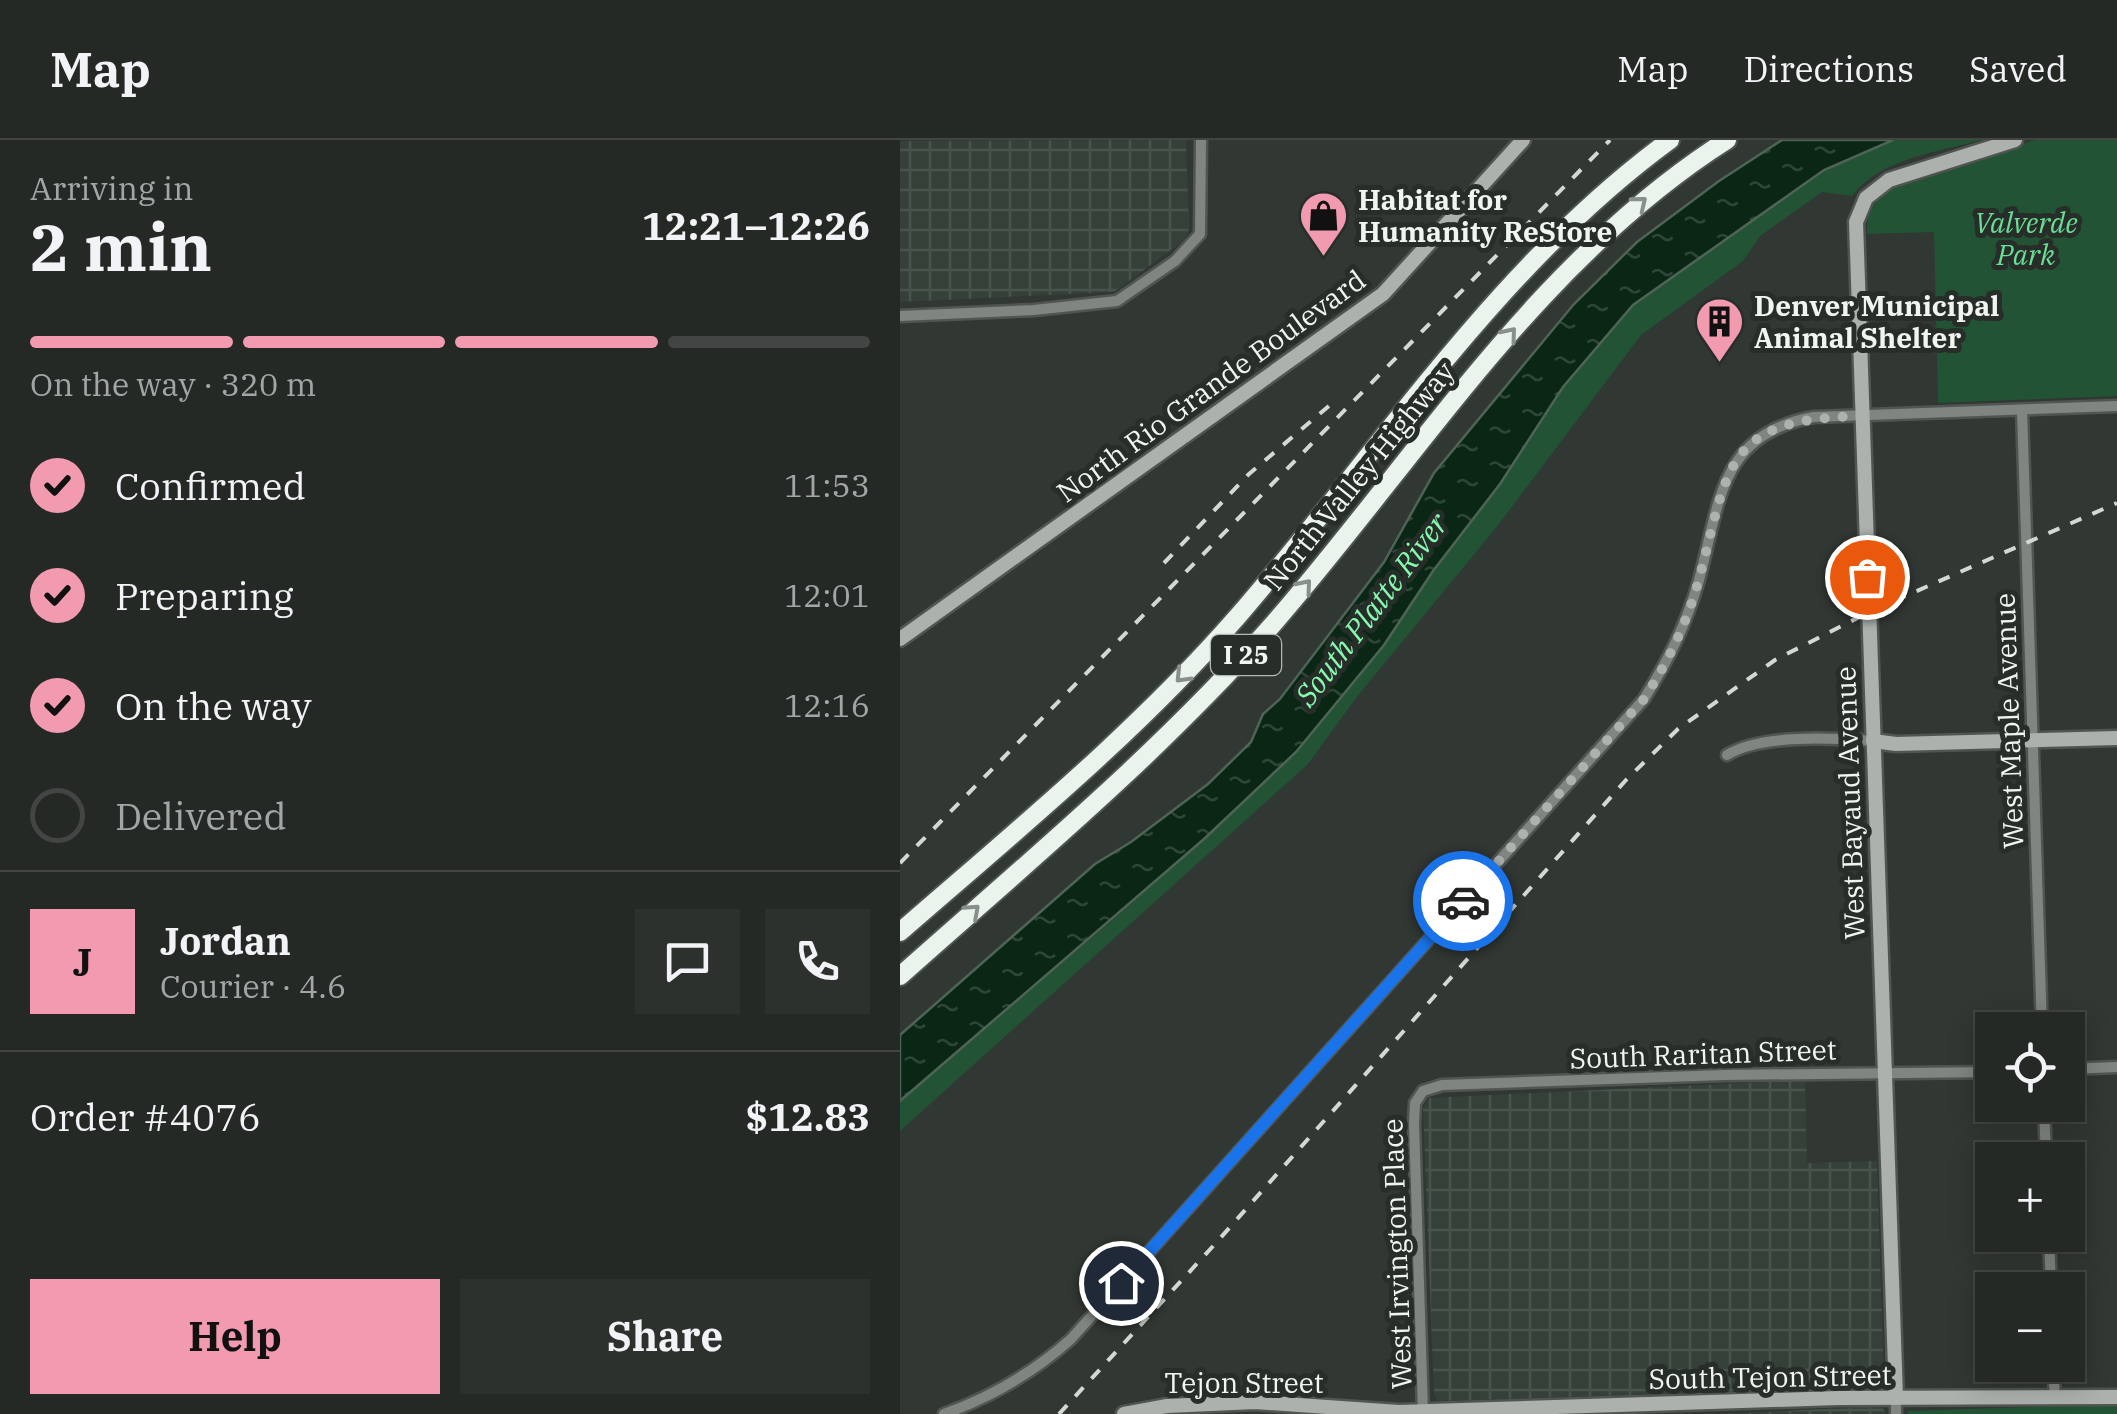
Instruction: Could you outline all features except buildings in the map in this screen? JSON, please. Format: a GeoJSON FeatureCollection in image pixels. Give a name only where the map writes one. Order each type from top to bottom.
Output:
{"type":"FeatureCollection","features":[{"type":"Feature","properties":{"kind":"highway","name":"North Valley Highway"},"geometry":{"type":"LineString","coordinates":[[900,932],[1097,758],[1215,642],[1538,254],[1593,200],[1670,140]]}},
{"type":"Feature","properties":{"kind":"highway","name":"North Valley Highway"},"geometry":{"type":"LineString","coordinates":[[900,976],[1122,778],[1213,690],[1277,620],[1547,291],[1628,212],[1727,140]]}},
{"type":"Feature","properties":{"kind":"street"},"geometry":{"type":"LineString","coordinates":[[900,316],[1034,310],[1117,301],[1175,261],[1200,234],[1201,140]]}},
{"type":"Feature","properties":{"kind":"street","name":"North Rio Grande Boulevard"},"geometry":{"type":"LineString","coordinates":[[900,639],[1383,294],[1523,140]]}},
{"type":"Feature","properties":{"kind":"street","name":"West Bayaud Avenue"},"geometry":{"type":"LineString","coordinates":[[1896,1406],[1856,229],[1859,212],[1870,194],[1889,180],[2016,140]]}},
{"type":"Feature","properties":{"kind":"street"},"geometry":{"type":"LineString","coordinates":[[944,1414],[984,1398],[1043,1364],[1072,1339],[1644,699],[1675,650],[1699,580],[1720,493],[1738,456],[1763,435],[1787,423],[1814,417],[2117,406]]}},
{"type":"Feature","properties":{"kind":"street","name":"West Maple Avenue"},"geometry":{"type":"LineString","coordinates":[[2022,410],[2041,1012]]}},
{"type":"Feature","properties":{"kind":"street"},"geometry":{"type":"LineString","coordinates":[[1726,755],[1762,742],[1896,744],[2117,738]]}},
{"type":"Feature","properties":{"kind":"street"},"geometry":{"type":"LineString","coordinates":[[2085,1069],[2117,1068]]}},
{"type":"Feature","properties":{"kind":"street","name":"South Raritan Street"},"geometry":{"type":"LineString","coordinates":[[1418,1095],[1428,1088],[1442,1086],[1975,1072]]}},
{"type":"Feature","properties":{"kind":"street","name":"West Irvington Place"},"geometry":{"type":"LineString","coordinates":[[1418,1095],[1414,1123],[1424,1412]]}},
{"type":"Feature","properties":{"kind":"street"},"geometry":{"type":"LineString","coordinates":[[2055,1382],[2055,1398]]}},
{"type":"Feature","properties":{"kind":"street","name":"South Tejon Street"},"geometry":{"type":"LineString","coordinates":[[1424,1412],[1896,1406],[2117,1396]]}},
{"type":"Feature","properties":{"kind":"street","name":"Tejon Street"},"geometry":{"type":"LineString","coordinates":[[1124,1414],[1167,1406],[1266,1402],[1424,1412]]}},
{"type":"Feature","properties":{"kind":"shaded area"},"geometry":{"type":"Polygon","coordinates":[[[1186,140],[1186,239],[1114,292],[900,302],[900,141],[1186,140]]]}},
{"type":"Feature","properties":{"kind":"shaded area"},"geometry":{"type":"Polygon","coordinates":[[[1805,1080],[1807,1163],[1877,1161],[1884,1382],[1877,1387],[1437,1401],[1423,1108],[1429,1098],[1805,1080]]]}},
{"type":"Feature","properties":{"kind":"shaded area"},"geometry":{"type":"Polygon","coordinates":[[[1883,1408],[1886,1414],[1721,1414],[1883,1408]]]}},
{"type":"Feature","properties":{"kind":"green space"},"geometry":{"type":"Polygon","coordinates":[[[1893,140],[1982,140],[1894,165],[1863,183],[1852,196],[1822,192],[1760,236],[1743,261],[1641,335],[1499,524],[1356,698],[1308,764],[900,1131],[900,1101],[914,1087],[1113,920],[1296,752],[1384,645],[1433,571],[1500,484],[1563,387],[1633,305],[1824,170],[1893,140]]]}},
{"type":"Feature","properties":{"kind":"green space","name":"Valverde Park"},"geometry":{"type":"Polygon","coordinates":[[[2035,140],[2117,140],[2117,396],[1938,403],[1934,232],[1867,234],[1870,213],[1881,196],[1893,188],[2035,140]]]}},
{"type":"Feature","properties":{"kind":"green space"},"geometry":{"type":"Polygon","coordinates":[[[2117,1404],[2117,1414],[1908,1414],[1908,1411],[2117,1404]]]}},
{"type":"Feature","properties":{"kind":"water","name":"South Platte River"},"geometry":{"type":"Polygon","coordinates":[[[1782,140],[1893,140],[1824,170],[1633,305],[1563,387],[1500,484],[1433,571],[1384,645],[1296,752],[1204,839],[900,1101],[900,1035],[1095,864],[1208,784],[1251,742],[1263,714],[1280,699],[1384,562],[1434,473],[1574,304],[1637,242],[1782,140]]]}},
{"type":"Feature","properties":{"kind":"railway"},"geometry":{"type":"LineString","coordinates":[[900,863],[1610,140]]}},
{"type":"Feature","properties":{"kind":"railway"},"geometry":{"type":"LineString","coordinates":[[1164,563],[1249,474],[1330,405]]}},
{"type":"Feature","properties":{"kind":"railway"},"geometry":{"type":"LineString","coordinates":[[1059,1414],[1626,780],[1678,729],[1775,660],[1869,612],[2117,503]]}},
{"type":"Feature","properties":{"kind":"way so far"},"geometry":{"type":"LineString","coordinates":[[1463,901],[1644,699],[1660,675],[1675,650],[1699,580],[1724,482],[1738,456],[1754,442],[1778,426],[1796,420],[1862,416],[1867,577]]}},
{"type":"Feature","properties":{"kind":"place","name":"Habitat for Humanity ReStore"},"geometry":{"type":"Point","coordinates":[1323,258]}},
{"type":"Feature","properties":{"kind":"place","name":"Denver Municipal Animal Shelter"},"geometry":{"type":"Point","coordinates":[1719,364]}},
{"type":"Feature","properties":{"kind":"route"},"geometry":{"type":"LineString","coordinates":[[1121,1283],[1463,901]]}}]}
